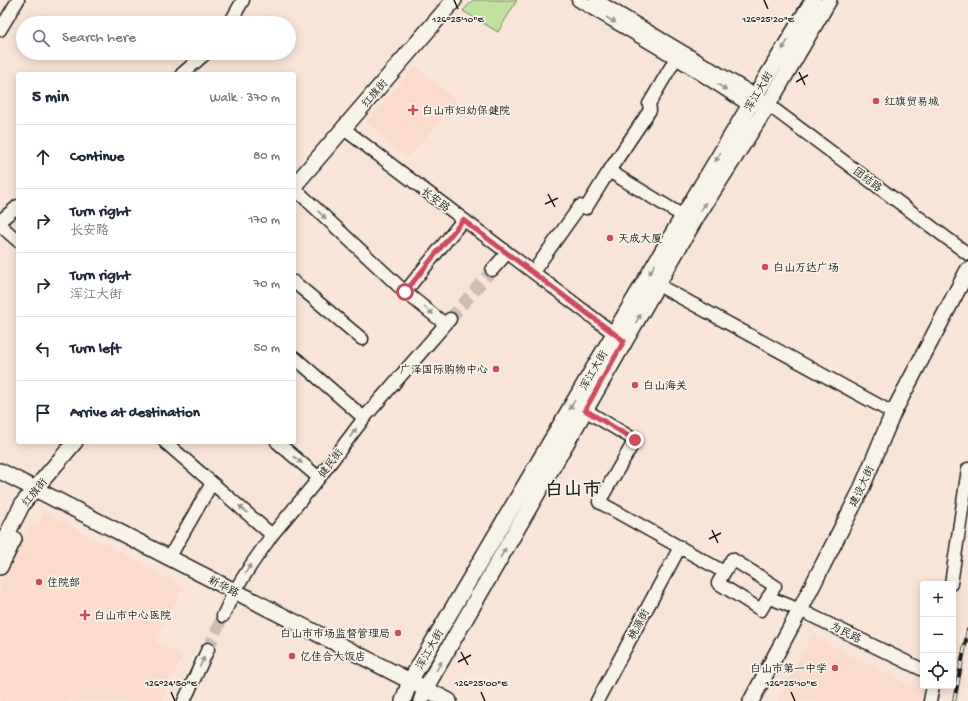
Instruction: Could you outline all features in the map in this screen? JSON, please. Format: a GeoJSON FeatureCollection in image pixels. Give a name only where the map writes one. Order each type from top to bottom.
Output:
{"type":"FeatureCollection","features":[{"type":"Feature","properties":{"kind":"main road","name":"红旗街"},"geometry":{"type":"LineString","coordinates":[[296,185],[454,0]]}},
{"type":"Feature","properties":{"kind":"main road","name":"浑江大街"},"geometry":{"type":"LineString","coordinates":[[423,695],[585,410],[619,337],[683,216],[813,0]]}},
{"type":"Feature","properties":{"kind":"main road","name":"浑江大街"},"geometry":{"type":"LineString","coordinates":[[404,701],[410,681],[619,337],[658,285],[694,221],[768,105],[830,0]]}},
{"type":"Feature","properties":{"kind":"main road","name":"建设大街"},"geometry":{"type":"LineString","coordinates":[[751,701],[800,610],[860,492],[893,413],[968,270]]}},
{"type":"Feature","properties":{"kind":"main road","name":"红旗街"},"geometry":{"type":"LineString","coordinates":[[0,548],[23,503],[73,444]]}},
{"type":"Feature","properties":{"kind":"main road","name":"新华路"},"geometry":{"type":"LineString","coordinates":[[0,471],[410,681],[423,695],[448,701]]}},
{"type":"Feature","properties":{"kind":"main road"},"geometry":{"type":"LineString","coordinates":[[0,567],[31,505],[35,490]]}},
{"type":"Feature","properties":{"kind":"street"},"geometry":{"type":"LineString","coordinates":[[0,30],[18,0]]}},
{"type":"Feature","properties":{"kind":"street"},"geometry":{"type":"LineString","coordinates":[[234,16],[243,0]]}},
{"type":"Feature","properties":{"kind":"street","name":"团结路"},"geometry":{"type":"LineString","coordinates":[[578,0],[676,58],[752,100],[768,105],[968,254]]}},
{"type":"Feature","properties":{"kind":"street","name":"团结路"},"geometry":{"type":"LineString","coordinates":[[596,0],[752,100]]}},
{"type":"Feature","properties":{"kind":"street"},"geometry":{"type":"LineString","coordinates":[[533,272],[580,206],[586,208],[650,110],[649,104],[676,58]]}},
{"type":"Feature","properties":{"kind":"street"},"geometry":{"type":"LineString","coordinates":[[184,72],[198,60]]}},
{"type":"Feature","properties":{"kind":"street","name":"长安路"},"geometry":{"type":"LineString","coordinates":[[344,129],[619,337]]}},
{"type":"Feature","properties":{"kind":"street"},"geometry":{"type":"LineString","coordinates":[[609,171],[683,216]]}},
{"type":"Feature","properties":{"kind":"street"},"geometry":{"type":"LineString","coordinates":[[296,189],[405,292],[463,220]]}},
{"type":"Feature","properties":{"kind":"street"},"geometry":{"type":"LineString","coordinates":[[0,221],[16,208]]}},
{"type":"Feature","properties":{"kind":"street"},"geometry":{"type":"LineString","coordinates":[[0,225],[16,239]]}},
{"type":"Feature","properties":{"kind":"street"},"geometry":{"type":"LineString","coordinates":[[492,270],[507,253]]}},
{"type":"Feature","properties":{"kind":"street"},"geometry":{"type":"LineString","coordinates":[[296,284],[362,339]]}},
{"type":"Feature","properties":{"kind":"street"},"geometry":{"type":"LineString","coordinates":[[658,285],[893,413]]}},
{"type":"Feature","properties":{"kind":"street","name":"健民街"},"geometry":{"type":"LineString","coordinates":[[223,616],[234,592],[272,535],[364,418],[447,322],[405,292]]}},
{"type":"Feature","properties":{"kind":"street"},"geometry":{"type":"LineString","coordinates":[[296,360],[364,418]]}},
{"type":"Feature","properties":{"kind":"street"},"geometry":{"type":"LineString","coordinates":[[585,410],[635,440],[599,502],[724,572]]}},
{"type":"Feature","properties":{"kind":"street"},"geometry":{"type":"LineString","coordinates":[[167,444],[272,535]]}},
{"type":"Feature","properties":{"kind":"street"},"geometry":{"type":"LineString","coordinates":[[279,444],[318,478]]}},
{"type":"Feature","properties":{"kind":"street"},"geometry":{"type":"LineString","coordinates":[[951,581],[968,469]]}},
{"type":"Feature","properties":{"kind":"street"},"geometry":{"type":"LineString","coordinates":[[169,558],[212,483]]}},
{"type":"Feature","properties":{"kind":"street","name":"桃源街"},"geometry":{"type":"LineString","coordinates":[[597,701],[680,547]]}},
{"type":"Feature","properties":{"kind":"street"},"geometry":{"type":"LineString","coordinates":[[732,559],[774,586],[761,610],[718,583],[724,572],[732,559]]}},
{"type":"Feature","properties":{"kind":"street","name":"为民路"},"geometry":{"type":"LineString","coordinates":[[768,597],[800,610],[920,669]]}},
{"type":"Feature","properties":{"kind":"street"},"geometry":{"type":"LineString","coordinates":[[184,701],[208,648]]}},
{"type":"Feature","properties":{"kind":"street"},"geometry":{"type":"LineString","coordinates":[[930,701],[932,689]]}},
{"type":"Feature","properties":{"kind":"shaded area","name":"白山市妇幼保健院"},"geometry":{"type":"Polygon","coordinates":[[[416,66],[457,102],[407,159],[366,122],[416,66]]]}},
{"type":"Feature","properties":{"kind":"shaded area","name":"白山市中心医院"},"geometry":{"type":"Polygon","coordinates":[[[44,512],[136,560],[183,588],[155,641],[183,655],[161,701],[0,701],[0,585],[31,524],[36,526],[44,512]]]}},
{"type":"Feature","properties":{"kind":"shaded area","name":"白山市第一中学"},"geometry":{"type":"Polygon","coordinates":[[[812,635],[922,692],[919,701],[777,701],[812,635]]]}},
{"type":"Feature","properties":{"kind":"green space"},"geometry":{"type":"Polygon","coordinates":[[[473,0],[517,0],[498,32],[463,11],[473,0]]]}},
{"type":"Feature","properties":{"kind":"tunnel"},"geometry":{"type":"LineString","coordinates":[[450,319],[492,270]]}},
{"type":"Feature","properties":{"kind":"tunnel"},"geometry":{"type":"LineString","coordinates":[[413,701],[418,683],[481,574]]}},
{"type":"Feature","properties":{"kind":"tunnel"},"geometry":{"type":"LineString","coordinates":[[208,649],[223,616]]}},
{"type":"Feature","properties":{"kind":"railway"},"geometry":{"type":"LineString","coordinates":[[954,701],[968,630]]}},
{"type":"Feature","properties":{"kind":"place","name":"红旗贸易城"},"geometry":{"type":"Point","coordinates":[876,101]}},
{"type":"Feature","properties":{"kind":"place","name":"白山市妇幼保健院"},"geometry":{"type":"Point","coordinates":[413,110]}},
{"type":"Feature","properties":{"kind":"place","name":"天成大厦"},"geometry":{"type":"Point","coordinates":[610,238]}},
{"type":"Feature","properties":{"kind":"place","name":"白山万达广场"},"geometry":{"type":"Point","coordinates":[765,267]}},
{"type":"Feature","properties":{"kind":"place","name":"广泽国际购物中心"},"geometry":{"type":"Point","coordinates":[496,369]}},
{"type":"Feature","properties":{"kind":"place","name":"白山海关"},"geometry":{"type":"Point","coordinates":[635,385]}},
{"type":"Feature","properties":{"kind":"place","name":"住院部"},"geometry":{"type":"Point","coordinates":[39,582]}},
{"type":"Feature","properties":{"kind":"place","name":"白山市中心医院"},"geometry":{"type":"Point","coordinates":[85,615]}},
{"type":"Feature","properties":{"kind":"place","name":"白山市市场监督管理局"},"geometry":{"type":"Point","coordinates":[398,633]}},
{"type":"Feature","properties":{"kind":"place","name":"亿佳合大饭店"},"geometry":{"type":"Point","coordinates":[292,656]}},
{"type":"Feature","properties":{"kind":"place","name":"白山市第一中学"},"geometry":{"type":"Point","coordinates":[835,668]}},
{"type":"Feature","properties":{"kind":"district","name":"白山市"},"geometry":{"type":"Point","coordinates":[573,488]}},
{"type":"Feature","properties":{"kind":"route"},"geometry":{"type":"LineString","coordinates":[[405,292],[463,220],[624,341],[585,410],[635,440]]}}]}
